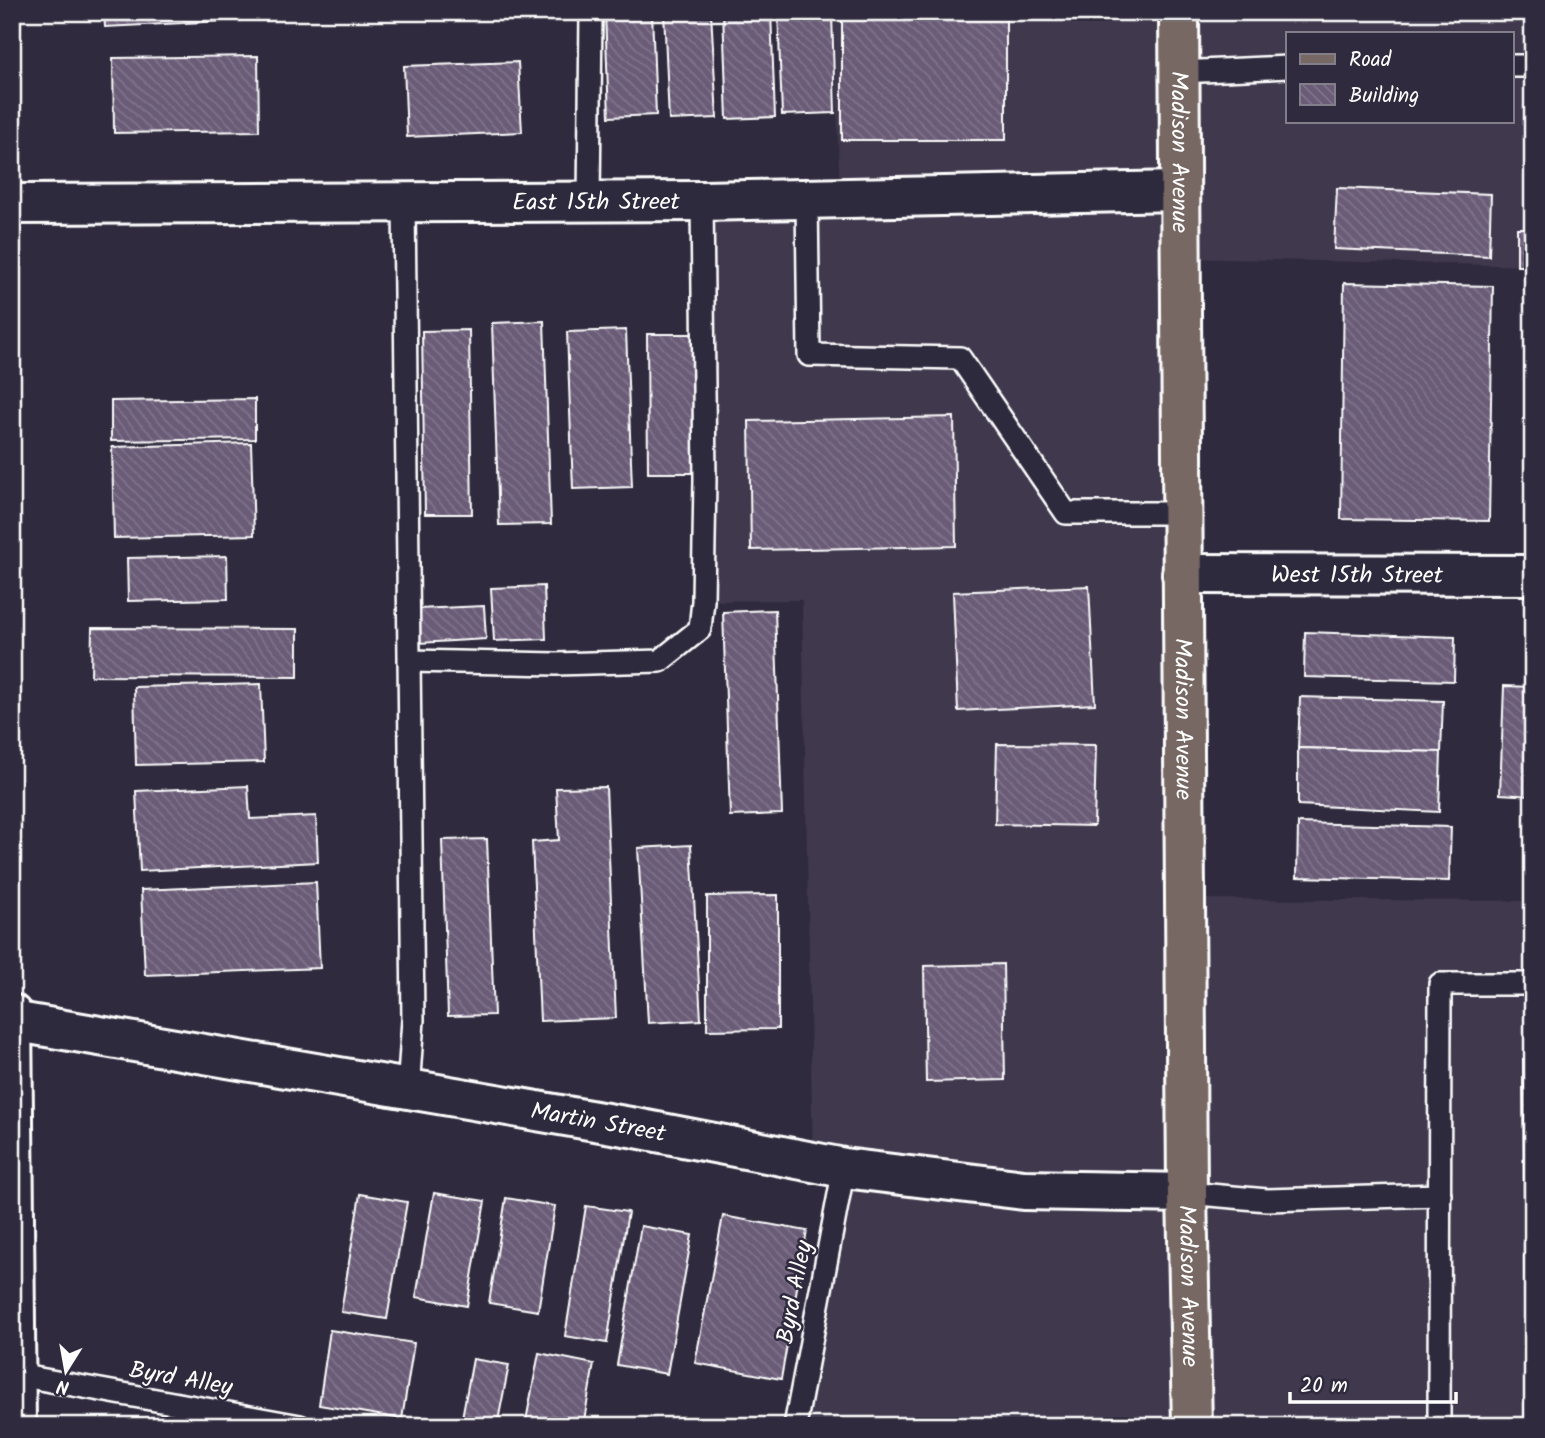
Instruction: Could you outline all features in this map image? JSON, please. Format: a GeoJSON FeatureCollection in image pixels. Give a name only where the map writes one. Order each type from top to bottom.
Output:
{"type":"FeatureCollection","features":[{"type":"Feature","properties":{"kind":"main road","name":"Madison Avenue"},"geometry":{"type":"LineString","coordinates":[[1179,12],[1187,1193],[1192,1426]]}},
{"type":"Feature","properties":{"kind":"street","name":"East 15th Street"},"geometry":{"type":"LineString","coordinates":[[12,204],[702,201],[1180,191]]}},
{"type":"Feature","properties":{"kind":"street","name":"West 15th Street"},"geometry":{"type":"LineString","coordinates":[[1182,574],[1533,575]]}},
{"type":"Feature","properties":{"kind":"street"},"geometry":{"type":"LineString","coordinates":[[12,1014],[16,1426]]}},
{"type":"Feature","properties":{"kind":"street","name":"Martin Street"},"geometry":{"type":"LineString","coordinates":[[12,1021],[636,1128],[844,1168],[1024,1190],[1187,1193]]}},
{"type":"Feature","properties":{"kind":"lane"},"geometry":{"type":"LineString","coordinates":[[589,201],[591,12]]}},
{"type":"Feature","properties":{"kind":"lane"},"geometry":{"type":"LineString","coordinates":[[1514,66],[1533,66]]}},
{"type":"Feature","properties":{"kind":"lane"},"geometry":{"type":"LineString","coordinates":[[1179,72],[1286,67]]}},
{"type":"Feature","properties":{"kind":"lane"},"geometry":{"type":"LineString","coordinates":[[807,199],[809,355],[960,358],[1066,513],[1182,513]]}},
{"type":"Feature","properties":{"kind":"lane"},"geometry":{"type":"LineString","coordinates":[[410,660],[556,664],[660,661],[700,629],[705,479],[702,201]]}},
{"type":"Feature","properties":{"kind":"lane"},"geometry":{"type":"LineString","coordinates":[[404,204],[413,1020],[408,1090]]}},
{"type":"Feature","properties":{"kind":"lane"},"geometry":{"type":"LineString","coordinates":[[1439,1426],[1440,984],[1533,984]]}},
{"type":"Feature","properties":{"kind":"lane","name":"Byrd Alley"},"geometry":{"type":"LineString","coordinates":[[795,1426],[844,1168]]}},
{"type":"Feature","properties":{"kind":"lane"},"geometry":{"type":"LineString","coordinates":[[1187,1193],[1267,1200],[1440,1195]]}},
{"type":"Feature","properties":{"kind":"lane","name":"Byrd Alley"},"geometry":{"type":"LineString","coordinates":[[14,1374],[300,1426]]}},
{"type":"Feature","properties":{"kind":"shaded area"},"geometry":{"type":"Polygon","coordinates":[[[834,12],[1533,12],[1533,266],[1181,258],[1185,899],[1533,901],[1533,1426],[795,1426],[844,1168],[813,1163],[802,600],[703,601],[702,201],[840,199],[834,12]]]}},
{"type":"Feature","properties":{"kind":"building"},"geometry":{"type":"Polygon","coordinates":[[[104,12],[282,12],[282,18],[105,27],[104,12]]]}},
{"type":"Feature","properties":{"kind":"building"},"geometry":{"type":"Polygon","coordinates":[[[605,12],[652,12],[656,115],[609,117],[605,12]]]}},
{"type":"Feature","properties":{"kind":"building"},"geometry":{"type":"Polygon","coordinates":[[[664,12],[711,12],[717,118],[669,120],[664,12]]]}},
{"type":"Feature","properties":{"kind":"building"},"geometry":{"type":"Polygon","coordinates":[[[723,12],[771,12],[775,117],[727,119],[723,12]]]}},
{"type":"Feature","properties":{"kind":"building"},"geometry":{"type":"Polygon","coordinates":[[[778,12],[832,12],[835,113],[782,115],[778,12]]]}},
{"type":"Feature","properties":{"kind":"building"},"geometry":{"type":"Polygon","coordinates":[[[842,12],[1006,12],[1006,140],[842,140],[842,12]]]}},
{"type":"Feature","properties":{"kind":"building"},"geometry":{"type":"Polygon","coordinates":[[[258,56],[259,131],[114,133],[113,58],[258,56]]]}},
{"type":"Feature","properties":{"kind":"building"},"geometry":{"type":"Polygon","coordinates":[[[518,62],[522,132],[407,137],[404,66],[518,62]]]}},
{"type":"Feature","properties":{"kind":"building"},"geometry":{"type":"Polygon","coordinates":[[[1337,188],[1491,194],[1489,256],[1334,249],[1337,188]]]}},
{"type":"Feature","properties":{"kind":"building"},"geometry":{"type":"Polygon","coordinates":[[[1517,228],[1533,228],[1533,266],[1517,266],[1517,228]]]}},
{"type":"Feature","properties":{"kind":"building"},"geometry":{"type":"Polygon","coordinates":[[[1344,283],[1493,286],[1489,521],[1341,519],[1344,283]]]}},
{"type":"Feature","properties":{"kind":"building"},"geometry":{"type":"Polygon","coordinates":[[[544,321],[551,524],[499,525],[492,323],[544,321]]]}},
{"type":"Feature","properties":{"kind":"building"},"geometry":{"type":"Polygon","coordinates":[[[469,330],[472,514],[425,514],[422,331],[469,330]]]}},
{"type":"Feature","properties":{"kind":"building"},"geometry":{"type":"Polygon","coordinates":[[[626,330],[632,487],[573,489],[567,332],[626,330]]]}},
{"type":"Feature","properties":{"kind":"building"},"geometry":{"type":"Polygon","coordinates":[[[647,334],[696,334],[696,473],[648,473],[647,334]]]}},
{"type":"Feature","properties":{"kind":"building"},"geometry":{"type":"Polygon","coordinates":[[[255,399],[255,439],[111,441],[111,401],[255,399]]]}},
{"type":"Feature","properties":{"kind":"building"},"geometry":{"type":"Polygon","coordinates":[[[954,417],[956,546],[751,550],[749,421],[954,417]]]}},
{"type":"Feature","properties":{"kind":"building"},"geometry":{"type":"Polygon","coordinates":[[[251,443],[254,535],[114,538],[112,447],[251,443]]]}},
{"type":"Feature","properties":{"kind":"building"},"geometry":{"type":"Polygon","coordinates":[[[227,556],[228,599],[128,601],[127,558],[227,556]]]}},
{"type":"Feature","properties":{"kind":"building"},"geometry":{"type":"Polygon","coordinates":[[[544,586],[546,639],[494,641],[491,588],[544,586]]]}},
{"type":"Feature","properties":{"kind":"building"},"geometry":{"type":"Polygon","coordinates":[[[1089,586],[1095,704],[958,711],[953,592],[1089,586]]]}},
{"type":"Feature","properties":{"kind":"building"},"geometry":{"type":"Polygon","coordinates":[[[484,606],[486,639],[419,643],[417,609],[484,606]]]}},
{"type":"Feature","properties":{"kind":"building"},"geometry":{"type":"Polygon","coordinates":[[[775,610],[782,814],[730,816],[723,612],[775,610]]]}},
{"type":"Feature","properties":{"kind":"building"},"geometry":{"type":"Polygon","coordinates":[[[92,628],[298,629],[298,677],[91,676],[92,628]]]}},
{"type":"Feature","properties":{"kind":"building"},"geometry":{"type":"Polygon","coordinates":[[[1305,632],[1455,637],[1454,681],[1304,677],[1305,632]]]}},
{"type":"Feature","properties":{"kind":"building"},"geometry":{"type":"Polygon","coordinates":[[[261,684],[264,762],[136,765],[134,687],[261,684]]]}},
{"type":"Feature","properties":{"kind":"building"},"geometry":{"type":"Polygon","coordinates":[[[1504,686],[1533,687],[1533,796],[1500,794],[1504,686]]]}},
{"type":"Feature","properties":{"kind":"building"},"geometry":{"type":"Polygon","coordinates":[[[1300,697],[1443,701],[1441,752],[1298,748],[1300,697]]]}},
{"type":"Feature","properties":{"kind":"building"},"geometry":{"type":"Polygon","coordinates":[[[997,744],[1096,745],[1094,826],[995,824],[997,744]]]}},
{"type":"Feature","properties":{"kind":"building"},"geometry":{"type":"Polygon","coordinates":[[[1298,748],[1441,752],[1439,812],[1298,805],[1298,748]]]}},
{"type":"Feature","properties":{"kind":"building"},"geometry":{"type":"Polygon","coordinates":[[[248,786],[250,819],[316,816],[318,862],[140,871],[136,791],[248,786]]]}},
{"type":"Feature","properties":{"kind":"building"},"geometry":{"type":"Polygon","coordinates":[[[606,787],[616,1018],[540,1021],[532,842],[559,840],[556,788],[606,787]]]}},
{"type":"Feature","properties":{"kind":"building"},"geometry":{"type":"Polygon","coordinates":[[[1298,823],[1451,827],[1449,881],[1297,877],[1298,823]]]}},
{"type":"Feature","properties":{"kind":"building"},"geometry":{"type":"Polygon","coordinates":[[[487,839],[494,1015],[448,1016],[442,840],[487,839]]]}},
{"type":"Feature","properties":{"kind":"building"},"geometry":{"type":"Polygon","coordinates":[[[691,845],[701,1020],[648,1023],[638,848],[691,845]]]}},
{"type":"Feature","properties":{"kind":"building"},"geometry":{"type":"Polygon","coordinates":[[[316,882],[320,968],[145,975],[141,890],[316,882]]]}},
{"type":"Feature","properties":{"kind":"building"},"geometry":{"type":"Polygon","coordinates":[[[778,895],[778,1029],[707,1030],[707,896],[778,895]]]}},
{"type":"Feature","properties":{"kind":"building"},"geometry":{"type":"Polygon","coordinates":[[[1003,964],[1005,1080],[926,1082],[924,966],[1003,964]]]}},
{"type":"Feature","properties":{"kind":"building"},"geometry":{"type":"Polygon","coordinates":[[[1523,1059],[1533,1059],[1533,1426],[1526,1426],[1523,1059]]]}},
{"type":"Feature","properties":{"kind":"building"},"geometry":{"type":"Polygon","coordinates":[[[434,1193],[485,1201],[467,1306],[416,1297],[434,1193]]]}},
{"type":"Feature","properties":{"kind":"building"},"geometry":{"type":"Polygon","coordinates":[[[360,1194],[407,1202],[387,1319],[341,1312],[360,1194]]]}},
{"type":"Feature","properties":{"kind":"building"},"geometry":{"type":"Polygon","coordinates":[[[506,1198],[555,1206],[538,1311],[489,1303],[506,1198]]]}},
{"type":"Feature","properties":{"kind":"building"},"geometry":{"type":"Polygon","coordinates":[[[586,1206],[628,1212],[607,1343],[565,1336],[586,1206]]]}},
{"type":"Feature","properties":{"kind":"building"},"geometry":{"type":"Polygon","coordinates":[[[723,1216],[807,1231],[781,1379],[695,1363],[723,1216]]]}},
{"type":"Feature","properties":{"kind":"building"},"geometry":{"type":"Polygon","coordinates":[[[641,1226],[692,1235],[667,1374],[617,1365],[641,1226]]]}},
{"type":"Feature","properties":{"kind":"building"},"geometry":{"type":"Polygon","coordinates":[[[330,1330],[414,1343],[402,1419],[319,1405],[330,1330]]]}},
{"type":"Feature","properties":{"kind":"building"},"geometry":{"type":"Polygon","coordinates":[[[539,1353],[594,1364],[583,1426],[525,1426],[539,1353]]]}},
{"type":"Feature","properties":{"kind":"building"},"geometry":{"type":"Polygon","coordinates":[[[473,1359],[509,1365],[497,1426],[461,1423],[473,1359]]]}},
{"type":"Feature","properties":{"kind":"building"},"geometry":{"type":"Polygon","coordinates":[[[644,1419],[688,1426],[642,1426],[644,1419]]]}}]}
